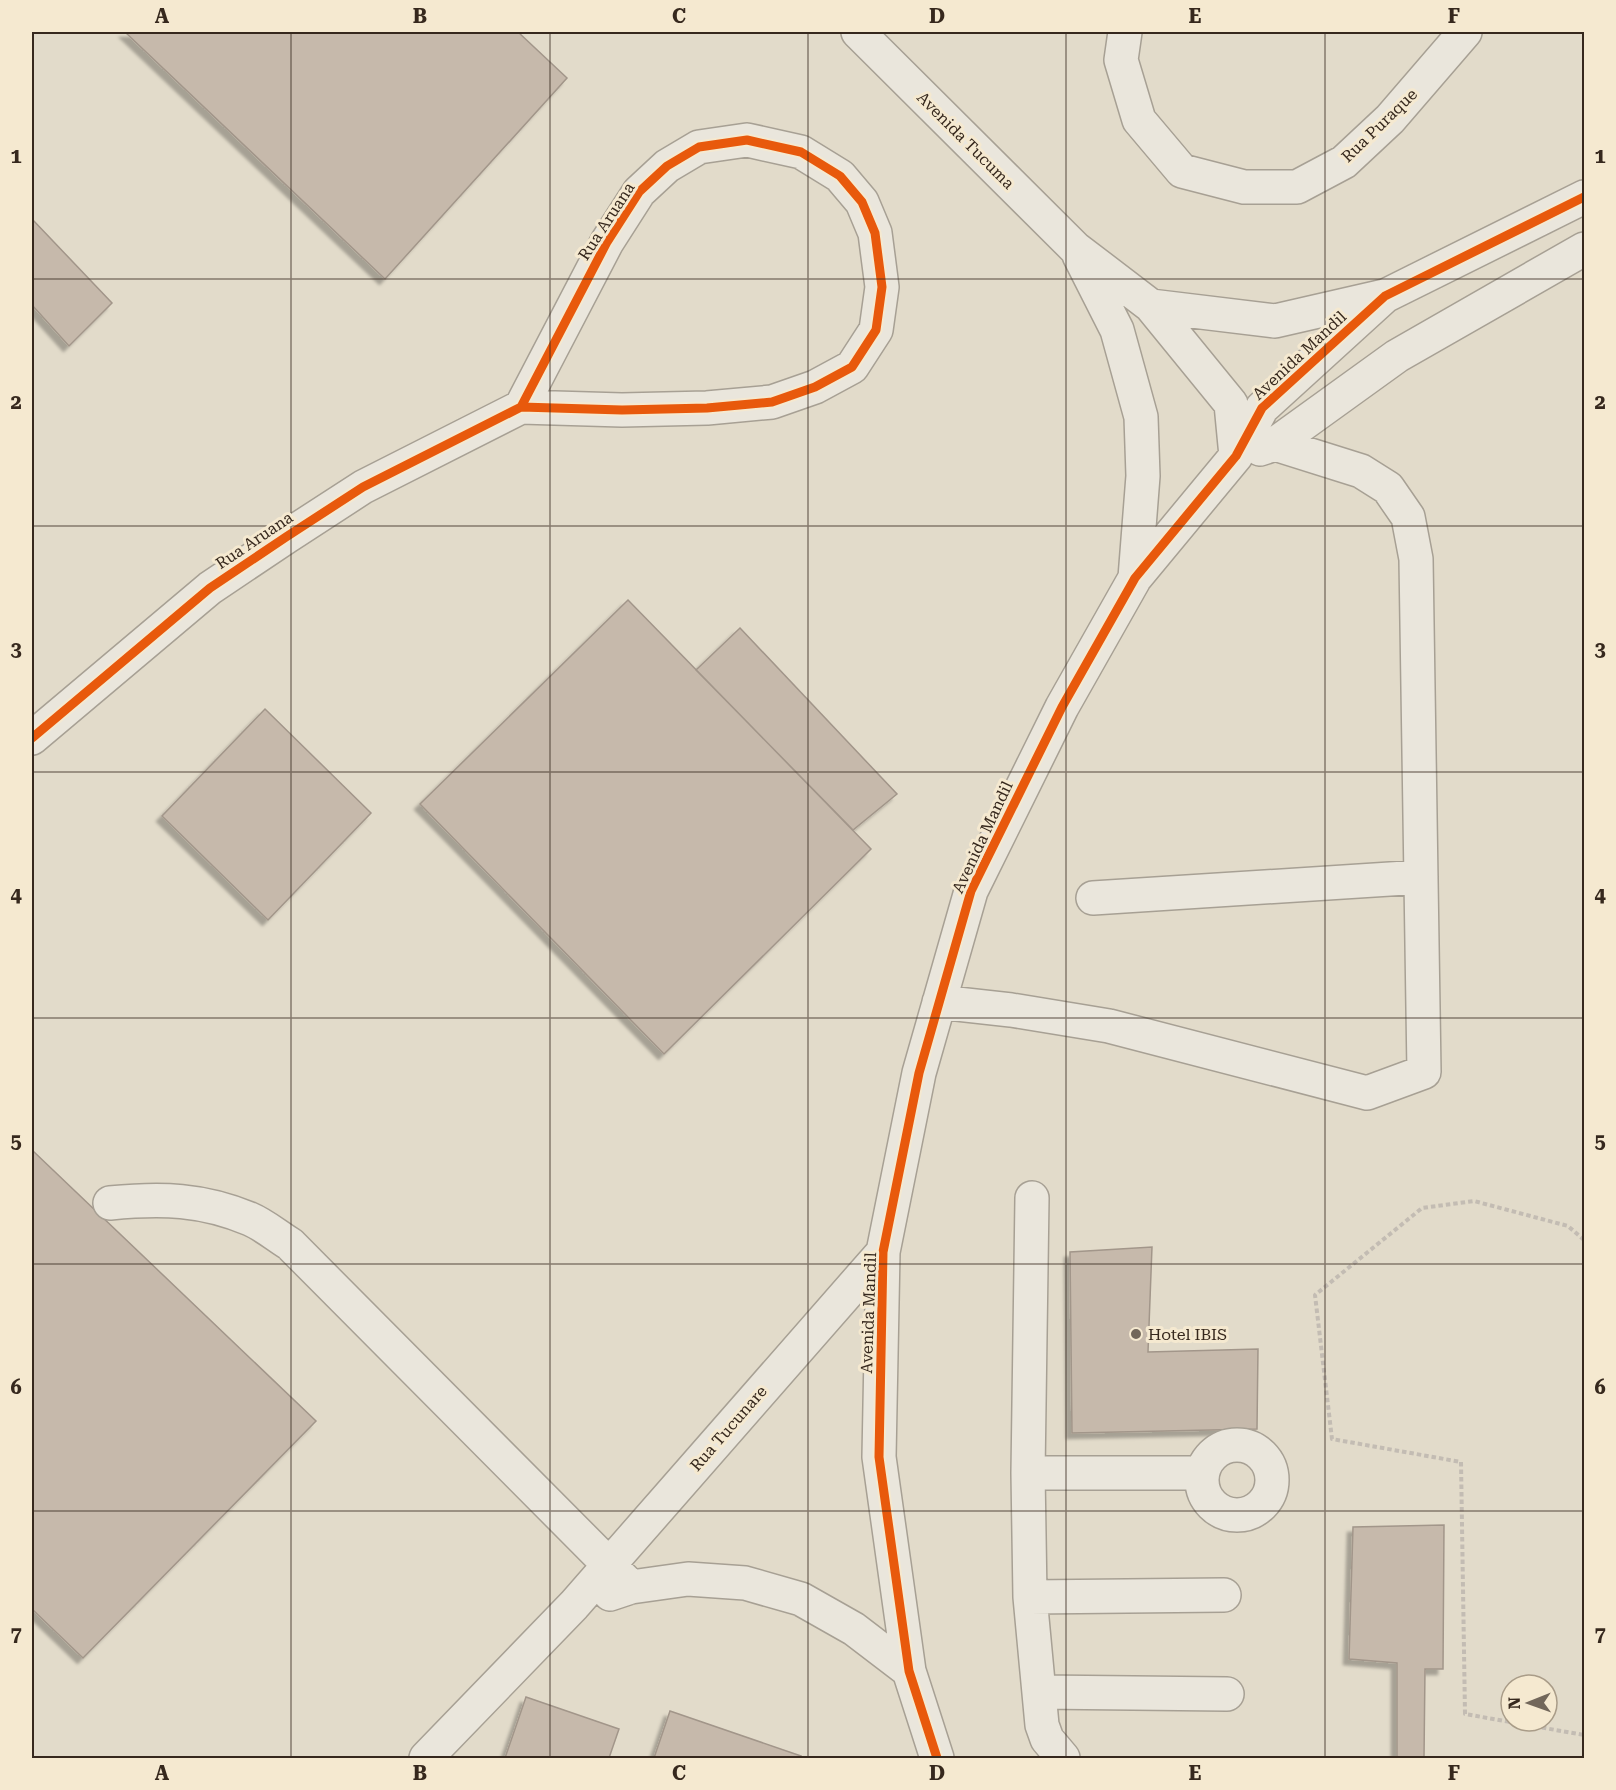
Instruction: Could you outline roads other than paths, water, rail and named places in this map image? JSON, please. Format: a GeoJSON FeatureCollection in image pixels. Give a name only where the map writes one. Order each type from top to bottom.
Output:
{"type":"FeatureCollection","features":[{"type":"Feature","properties":{"kind":"street","name":"Avenida Tucuma"},"geometry":{"type":"LineString","coordinates":[[858,32],[1075,248],[1151,306],[1231,404],[1236,456]]}},
{"type":"Feature","properties":{"kind":"street","name":"Rua Puraque"},"geometry":{"type":"LineString","coordinates":[[1125,32],[1121,60],[1139,120],[1182,171],[1244,187],[1297,187],[1344,162],[1390,119],[1465,32]]}},
{"type":"Feature","properties":{"kind":"street","name":"Rua Aruana"},"geometry":{"type":"LineString","coordinates":[[32,738],[210,588],[363,487],[521,407],[622,410],[707,408],[772,402],[815,387],[852,367],[876,330],[882,287],[875,233],[862,202],[840,176],[801,152],[747,140],[699,147],[667,166],[639,192],[607,242],[521,407]]}},
{"type":"Feature","properties":{"kind":"street","name":"Avenida Mandil"},"geometry":{"type":"LineString","coordinates":[[938,1758],[909,1671],[879,1457],[883,1252],[919,1073],[971,891],[1062,706],[1135,578],[1236,456],[1262,408],[1385,296],[1584,197]]}},
{"type":"Feature","properties":{"kind":"street","name":"Avenida Tucuma"},"geometry":{"type":"LineString","coordinates":[[1075,248],[1117,330],[1140,417],[1143,476],[1135,578]]}},
{"type":"Feature","properties":{"kind":"street"},"geometry":{"type":"LineString","coordinates":[[1236,456],[1275,444],[1397,356],[1584,249]]}},
{"type":"Feature","properties":{"kind":"street"},"geometry":{"type":"LineString","coordinates":[[1151,306],[1275,321],[1385,296]]}},
{"type":"Feature","properties":{"kind":"street"},"geometry":{"type":"LineString","coordinates":[[939,1002],[1011,1010],[1109,1026],[1367,1093],[1424,1072],[1416,559],[1408,517],[1388,488],[1361,471],[1275,444]]}},
{"type":"Feature","properties":{"kind":"street"},"geometry":{"type":"LineString","coordinates":[[1093,898],[1421,877]]}},
{"type":"Feature","properties":{"kind":"street"},"geometry":{"type":"LineString","coordinates":[[1032,1198],[1028,1473],[1030,1597],[1042,1725],[1047,1739],[1063,1758]]}},
{"type":"Feature","properties":{"kind":"street"},"geometry":{"type":"LineString","coordinates":[[110,1203],[156,1199],[204,1203],[252,1220],[290,1244],[631,1587]]}},
{"type":"Feature","properties":{"kind":"street","name":"Rua Tucunare"},"geometry":{"type":"LineString","coordinates":[[426,1758],[574,1605],[883,1252]]}},
{"type":"Feature","properties":{"kind":"street"},"geometry":{"type":"LineString","coordinates":[[1028,1473],[1201,1473]]}},
{"type":"Feature","properties":{"kind":"street","name":"Rua Tucunare"},"geometry":{"type":"LineString","coordinates":[[574,1605],[631,1587],[688,1580],[745,1582],[801,1599],[855,1629],[909,1671]]}},
{"type":"Feature","properties":{"kind":"street"},"geometry":{"type":"LineString","coordinates":[[1030,1597],[1224,1595]]}},
{"type":"Feature","properties":{"kind":"street"},"geometry":{"type":"LineString","coordinates":[[1039,1692],[1227,1694]]}},
{"type":"Feature","properties":{"kind":"place","name":"Hotel IBIS"},"geometry":{"type":"Point","coordinates":[1136,1334]}}]}
